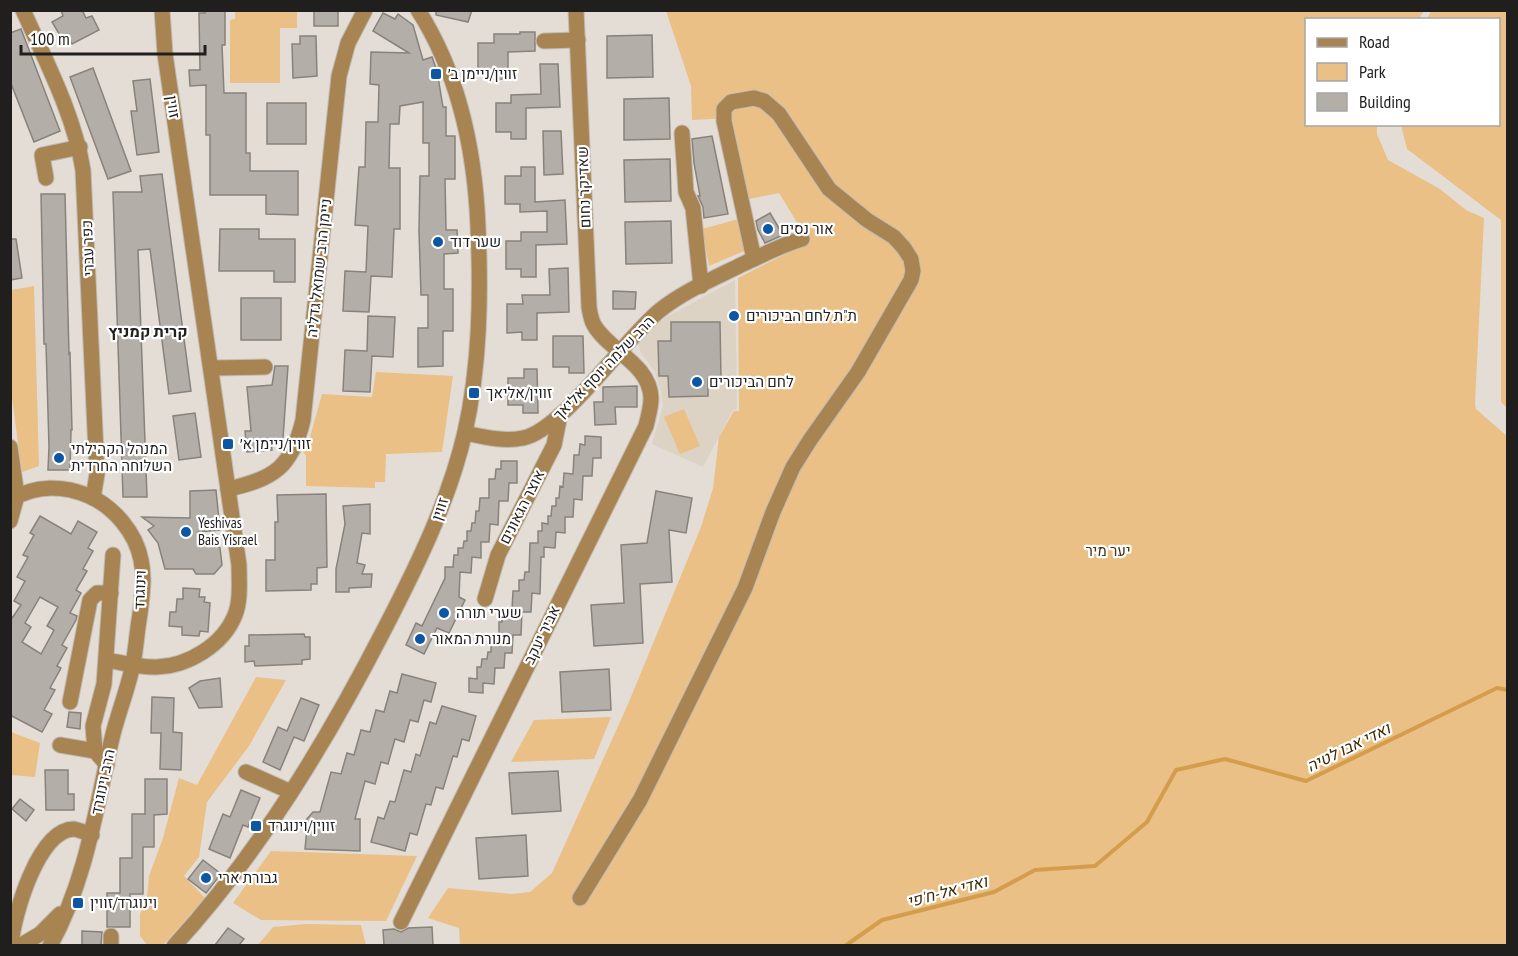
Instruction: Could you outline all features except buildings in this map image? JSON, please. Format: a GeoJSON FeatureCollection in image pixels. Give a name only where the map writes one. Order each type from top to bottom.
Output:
{"type":"FeatureCollection","features":[{"type":"Feature","properties":{"kind":"street","name":"כפר עברי"},"geometry":{"type":"LineString","coordinates":[[23,10],[62,96],[80,147],[85,187],[97,474],[93,498]]}},
{"type":"Feature","properties":{"kind":"street","name":"זווין"},"geometry":{"type":"LineString","coordinates":[[106,660],[155,667],[171,666],[188,660],[205,651],[221,637],[230,625],[238,600],[239,565],[165,54],[162,10]]}},
{"type":"Feature","properties":{"kind":"street","name":"ניימן הרב שמואל גדליה"},"geometry":{"type":"LineString","coordinates":[[228,489],[262,480],[274,472],[285,463],[299,437],[303,420],[339,76],[348,43],[365,10]]}},
{"type":"Feature","properties":{"kind":"street","name":"זווין"},"geometry":{"type":"LineString","coordinates":[[174,945],[219,895],[257,844],[358,680],[419,562],[441,506],[465,433],[476,360],[479,318],[475,175],[468,134],[451,83],[432,36],[418,10]]}},
{"type":"Feature","properties":{"kind":"street","name":"שאדיקר נחום"},"geometry":{"type":"LineString","coordinates":[[576,10],[588,307],[594,326],[620,351]]}},
{"type":"Feature","properties":{"kind":"street"},"geometry":{"type":"LineString","coordinates":[[544,41],[578,40]]}},
{"type":"Feature","properties":{"kind":"street"},"geometry":{"type":"LineString","coordinates":[[580,898],[640,800],[745,588],[773,512],[793,467],[858,372],[911,280],[913,271],[911,259],[894,237],[867,220],[830,189],[779,114],[764,101],[754,98],[731,102],[724,109],[724,121],[754,259]]}},
{"type":"Feature","properties":{"kind":"street"},"geometry":{"type":"LineString","coordinates":[[682,133],[686,192],[693,208],[701,286]]}},
{"type":"Feature","properties":{"kind":"street"},"geometry":{"type":"LineString","coordinates":[[46,178],[42,155],[80,147]]}},
{"type":"Feature","properties":{"kind":"street","name":"הרב שלמה יוסף אליאך"},"geometry":{"type":"LineString","coordinates":[[465,433],[498,439],[524,438],[543,429],[560,415],[637,331],[674,300],[754,259],[802,239]]}},
{"type":"Feature","properties":{"kind":"street","name":"אביר יעקב"},"geometry":{"type":"LineString","coordinates":[[401,922],[646,426],[651,400],[650,390],[639,371],[620,351]]}},
{"type":"Feature","properties":{"kind":"street"},"geometry":{"type":"LineString","coordinates":[[211,368],[265,367]]}},
{"type":"Feature","properties":{"kind":"street","name":"אוצר הגאונים"},"geometry":{"type":"LineString","coordinates":[[485,599],[498,555],[554,446],[560,415]]}},
{"type":"Feature","properties":{"kind":"street"},"geometry":{"type":"LineString","coordinates":[[10,447],[14,498],[10,521]]}},
{"type":"Feature","properties":{"kind":"street","name":"וינוגרד"},"geometry":{"type":"LineString","coordinates":[[14,498],[52,487],[67,488],[93,498],[115,513],[129,531],[141,559],[143,592],[133,664]]}},
{"type":"Feature","properties":{"kind":"street"},"geometry":{"type":"LineString","coordinates":[[95,752],[93,726],[104,684],[113,555]]}},
{"type":"Feature","properties":{"kind":"street"},"geometry":{"type":"LineString","coordinates":[[70,702],[90,600],[97,593],[111,593]]}},
{"type":"Feature","properties":{"kind":"street","name":"הרב וינוגרד"},"geometry":{"type":"LineString","coordinates":[[50,945],[65,917],[92,835],[112,736],[133,664]]}},
{"type":"Feature","properties":{"kind":"street"},"geometry":{"type":"LineString","coordinates":[[60,745],[95,752],[107,765]]}},
{"type":"Feature","properties":{"kind":"street"},"geometry":{"type":"LineString","coordinates":[[246,772],[291,792]]}},
{"type":"Feature","properties":{"kind":"street"},"geometry":{"type":"LineString","coordinates":[[20,945],[14,925],[20,901],[42,854],[52,840],[65,832],[74,829],[92,835]]}},
{"type":"Feature","properties":{"kind":"street","name":"הרב וינוגרד"},"geometry":{"type":"LineString","coordinates":[[20,945],[48,927],[71,899]]}},
{"type":"Feature","properties":{"kind":"shaded area","name":"לחם הביכורים"},"geometry":{"type":"Polygon","coordinates":[[[735,280],[737,409],[733,410],[703,467],[652,444],[663,406],[655,372],[640,351],[639,344],[649,330],[663,319],[735,280]]]}},
{"type":"Feature","properties":{"kind":"green space"},"geometry":{"type":"Polygon","coordinates":[[[235,11],[297,11],[297,28],[280,28],[280,83],[230,83],[230,20],[235,19],[235,11]]]}},
{"type":"Feature","properties":{"kind":"green space","name":"יער מיר"},"geometry":{"type":"Polygon","coordinates":[[[666,11],[1424,11],[1420,18],[1305,18],[1305,126],[1377,126],[1377,134],[1388,160],[1440,189],[1466,210],[1484,218],[1475,404],[1476,409],[1508,437],[1507,945],[460,946],[459,928],[428,918],[448,888],[512,894],[530,892],[552,873],[628,704],[701,527],[713,488],[719,437],[734,411],[739,411],[738,278],[809,242],[779,193],[749,199],[732,118],[692,120],[691,86],[666,11]]]}},
{"type":"Feature","properties":{"kind":"green space"},"geometry":{"type":"Polygon","coordinates":[[[1431,11],[1507,11],[1507,408],[1501,402],[1501,220],[1407,149],[1401,126],[1500,126],[1500,18],[1428,18],[1431,11]]]}},
{"type":"Feature","properties":{"kind":"green space"},"geometry":{"type":"Polygon","coordinates":[[[742,218],[744,251],[709,266],[702,229],[742,218]]]}},
{"type":"Feature","properties":{"kind":"green space"},"geometry":{"type":"Polygon","coordinates":[[[34,286],[39,466],[22,472],[10,383],[11,290],[34,286]]]}},
{"type":"Feature","properties":{"kind":"green space"},"geometry":{"type":"Polygon","coordinates":[[[376,372],[453,376],[442,452],[386,454],[385,482],[375,482],[375,488],[306,486],[306,455],[303,452],[310,437],[322,394],[372,397],[376,372]]]}},
{"type":"Feature","properties":{"kind":"green space"},"geometry":{"type":"Polygon","coordinates":[[[684,409],[700,446],[680,454],[664,417],[684,409]]]}},
{"type":"Feature","properties":{"kind":"green space"},"geometry":{"type":"Polygon","coordinates":[[[256,677],[286,680],[249,746],[207,802],[199,857],[184,876],[205,898],[163,945],[147,945],[140,936],[140,914],[147,897],[149,876],[163,838],[179,778],[197,785],[256,677]]]}},
{"type":"Feature","properties":{"kind":"green space"},"geometry":{"type":"Polygon","coordinates":[[[611,717],[594,759],[511,762],[534,720],[611,717]]]}},
{"type":"Feature","properties":{"kind":"green space"},"geometry":{"type":"Polygon","coordinates":[[[11,732],[40,743],[35,777],[11,775],[11,732]]]}},
{"type":"Feature","properties":{"kind":"green space"},"geometry":{"type":"Polygon","coordinates":[[[271,851],[417,856],[386,921],[261,920],[233,903],[271,851]]]}},
{"type":"Feature","properties":{"kind":"green space"},"geometry":{"type":"Polygon","coordinates":[[[306,924],[361,925],[366,945],[258,945],[273,927],[306,924]]]}},
{"type":"Feature","properties":{"kind":"waterway","name":"ואדי אבו לטיה"},"geometry":{"type":"LineString","coordinates":[[845,946],[882,920],[994,892],[1035,870],[1095,866],[1147,822],[1176,770],[1225,759],[1306,781],[1497,688],[1508,690]]}},
{"type":"Feature","properties":{"kind":"place","name":"זווין/ניימן ב׳"},"geometry":{"type":"Point","coordinates":[436,74]}},
{"type":"Feature","properties":{"kind":"place","name":"אור נסים"},"geometry":{"type":"Point","coordinates":[768,229]}},
{"type":"Feature","properties":{"kind":"place","name":"שער דוד"},"geometry":{"type":"Point","coordinates":[438,242]}},
{"type":"Feature","properties":{"kind":"place","name":"ת\"ת לחם הביכורים"},"geometry":{"type":"Point","coordinates":[734,316]}},
{"type":"Feature","properties":{"kind":"place","name":"לחם הביכורים"},"geometry":{"type":"Point","coordinates":[697,382]}},
{"type":"Feature","properties":{"kind":"place","name":"זווין/אליאך"},"geometry":{"type":"Point","coordinates":[474,393]}},
{"type":"Feature","properties":{"kind":"place","name":"זווין/ניימן א׳"},"geometry":{"type":"Point","coordinates":[228,444]}},
{"type":"Feature","properties":{"kind":"place","name":"המנהל הקהילתי השלוחה החרדית"},"geometry":{"type":"Point","coordinates":[59,458]}},
{"type":"Feature","properties":{"kind":"place","name":"Yeshivas Bais Yisrael"},"geometry":{"type":"Point","coordinates":[186,532]}},
{"type":"Feature","properties":{"kind":"place","name":"שערי תורה"},"geometry":{"type":"Point","coordinates":[444,613]}},
{"type":"Feature","properties":{"kind":"place","name":"מנורת המאור"},"geometry":{"type":"Point","coordinates":[420,639]}},
{"type":"Feature","properties":{"kind":"place","name":"זווין/וינוגרד"},"geometry":{"type":"Point","coordinates":[256,826]}},
{"type":"Feature","properties":{"kind":"place","name":"גבורת ארי"},"geometry":{"type":"Point","coordinates":[206,878]}},
{"type":"Feature","properties":{"kind":"place","name":"וינוגרד/זווין"},"geometry":{"type":"Point","coordinates":[78,903]}},
{"type":"Feature","properties":{"kind":"district","name":"קרית קמניץ"},"geometry":{"type":"Point","coordinates":[148,331]}},
{"type":"Feature","properties":{"kind":"water label","name":"ואדי אל-ח'פי"},"geometry":{"type":"Point","coordinates":[947,891]}}]}
